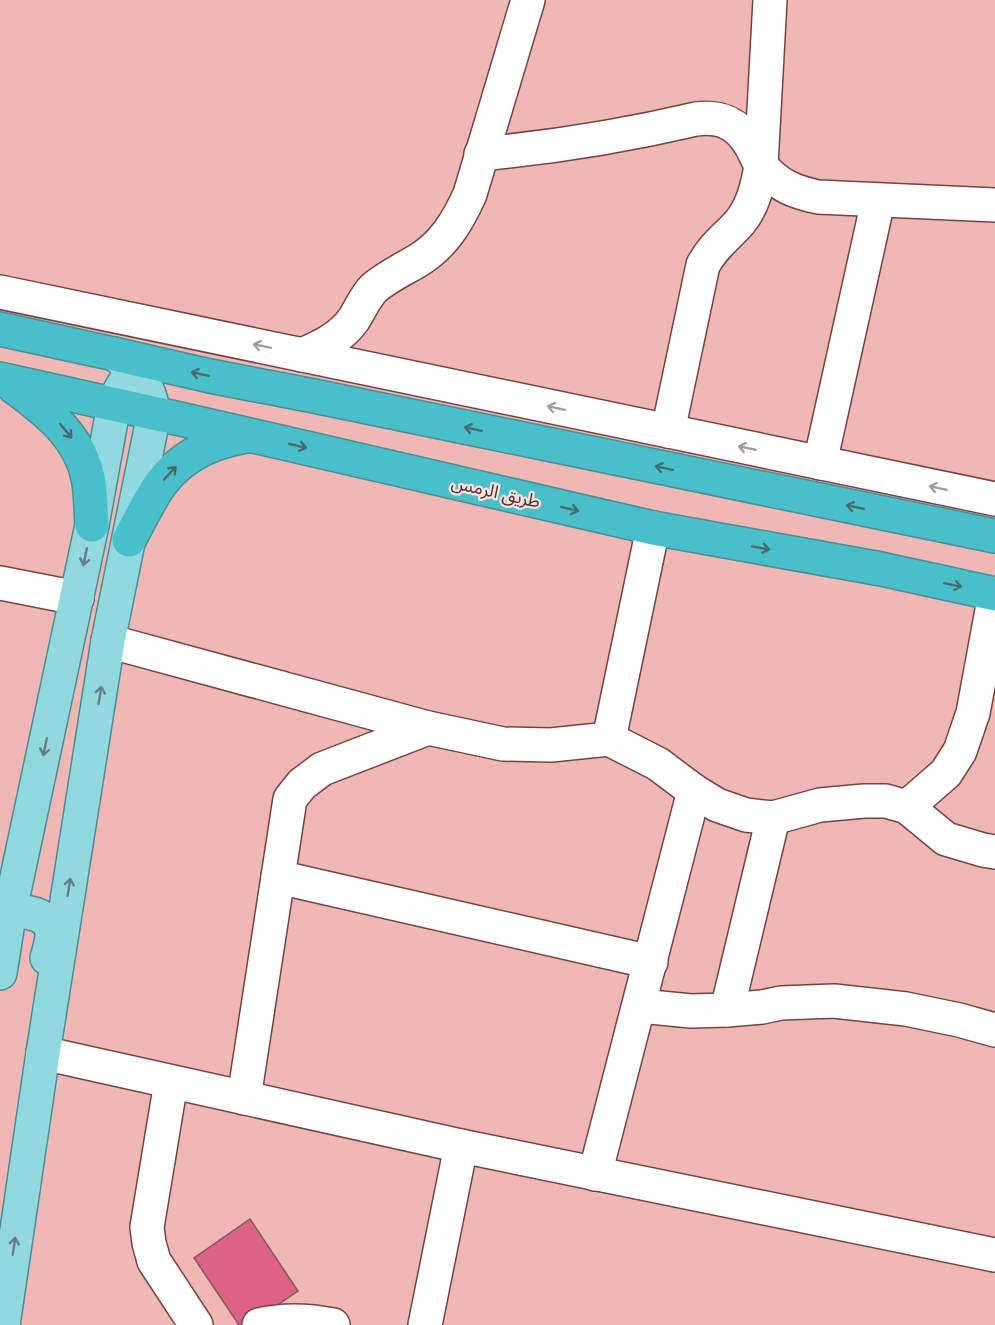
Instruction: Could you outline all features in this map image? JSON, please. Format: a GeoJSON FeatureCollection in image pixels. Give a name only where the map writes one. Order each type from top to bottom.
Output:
{"type":"FeatureCollection","features":[{"type":"Feature","properties":{"kind":"highway"},"geometry":{"type":"LineString","coordinates":[[0,329],[134,362],[361,406],[995,536]]}},
{"type":"Feature","properties":{"kind":"highway"},"geometry":{"type":"LineString","coordinates":[[3,380],[57,420],[72,438],[83,460],[89,482],[92,525]]}},
{"type":"Feature","properties":{"kind":"highway","name":"طريق الرمس"},"geometry":{"type":"LineString","coordinates":[[3,380],[653,528],[881,569],[995,594]]}},
{"type":"Feature","properties":{"kind":"highway"},"geometry":{"type":"LineString","coordinates":[[129,540],[153,494],[178,464],[212,444],[249,435]]}},
{"type":"Feature","properties":{"kind":"main road"},"geometry":{"type":"LineString","coordinates":[[1,958],[92,525],[114,404],[134,362]]}},
{"type":"Feature","properties":{"kind":"main road"},"geometry":{"type":"LineString","coordinates":[[3,1325],[108,641],[154,414],[149,392],[134,362]]}},
{"type":"Feature","properties":{"kind":"main road"},"geometry":{"type":"LineString","coordinates":[[10,910],[32,912],[41,916],[52,933],[35,1028],[37,1042],[43,1053]]}},
{"type":"Feature","properties":{"kind":"street"},"geometry":{"type":"LineString","coordinates":[[302,355],[343,332],[354,320],[361,304],[372,290],[385,279],[419,260],[436,247],[462,213],[470,194],[528,0]]}},
{"type":"Feature","properties":{"kind":"street"},"geometry":{"type":"LineString","coordinates":[[668,431],[703,265],[711,252],[747,212],[759,182],[770,0]]}},
{"type":"Feature","properties":{"kind":"street"},"geometry":{"type":"LineString","coordinates":[[482,154],[611,138],[709,117],[734,126],[751,145],[761,165],[777,181],[796,192],[818,197],[878,201],[995,205]]}},
{"type":"Feature","properties":{"kind":"street"},"geometry":{"type":"LineString","coordinates":[[820,463],[878,201]]}},
{"type":"Feature","properties":{"kind":"street"},"geometry":{"type":"LineString","coordinates":[[0,292],[995,500]]}},
{"type":"Feature","properties":{"kind":"street"},"geometry":{"type":"LineString","coordinates":[[354,320],[361,347],[376,370]]}},
{"type":"Feature","properties":{"kind":"street"},"geometry":{"type":"LineString","coordinates":[[609,739],[653,528]]}},
{"type":"Feature","properties":{"kind":"street"},"geometry":{"type":"LineString","coordinates":[[0,583],[77,598]]}},
{"type":"Feature","properties":{"kind":"street"},"geometry":{"type":"LineString","coordinates":[[906,807],[946,773],[960,751],[973,712],[995,594]]}},
{"type":"Feature","properties":{"kind":"street"},"geometry":{"type":"LineString","coordinates":[[108,641],[428,728],[503,744],[551,745],[609,739],[658,764],[717,805],[746,815],[773,818],[820,805],[886,801],[906,807],[946,839],[995,852]]}},
{"type":"Feature","properties":{"kind":"street"},"geometry":{"type":"LineString","coordinates":[[244,1098],[290,799],[302,784],[322,769],[428,728]]}},
{"type":"Feature","properties":{"kind":"street"},"geometry":{"type":"LineString","coordinates":[[596,1174],[694,791]]}},
{"type":"Feature","properties":{"kind":"street"},"geometry":{"type":"LineString","coordinates":[[728,1010],[773,818]]}},
{"type":"Feature","properties":{"kind":"street"},"geometry":{"type":"LineString","coordinates":[[278,878],[651,962]]}},
{"type":"Feature","properties":{"kind":"street"},"geometry":{"type":"LineString","coordinates":[[640,1006],[691,1011],[728,1010],[781,1003],[834,1000],[906,1009],[995,1030]]}},
{"type":"Feature","properties":{"kind":"street"},"geometry":{"type":"LineString","coordinates":[[43,1053],[461,1146],[995,1255]]}},
{"type":"Feature","properties":{"kind":"street"},"geometry":{"type":"LineString","coordinates":[[171,1082],[147,1227],[154,1261],[196,1325]]}},
{"type":"Feature","properties":{"kind":"street"},"geometry":{"type":"LineString","coordinates":[[425,1325],[461,1146]]}},
{"type":"Feature","properties":{"kind":"street"},"geometry":{"type":"LineString","coordinates":[[259,1325],[277,1321],[333,1325]]}},
{"type":"Feature","properties":{"kind":"building"},"geometry":{"type":"Polygon","coordinates":[[[250,1219],[298,1291],[248,1325],[239,1325],[194,1258],[250,1219]]]}}]}
